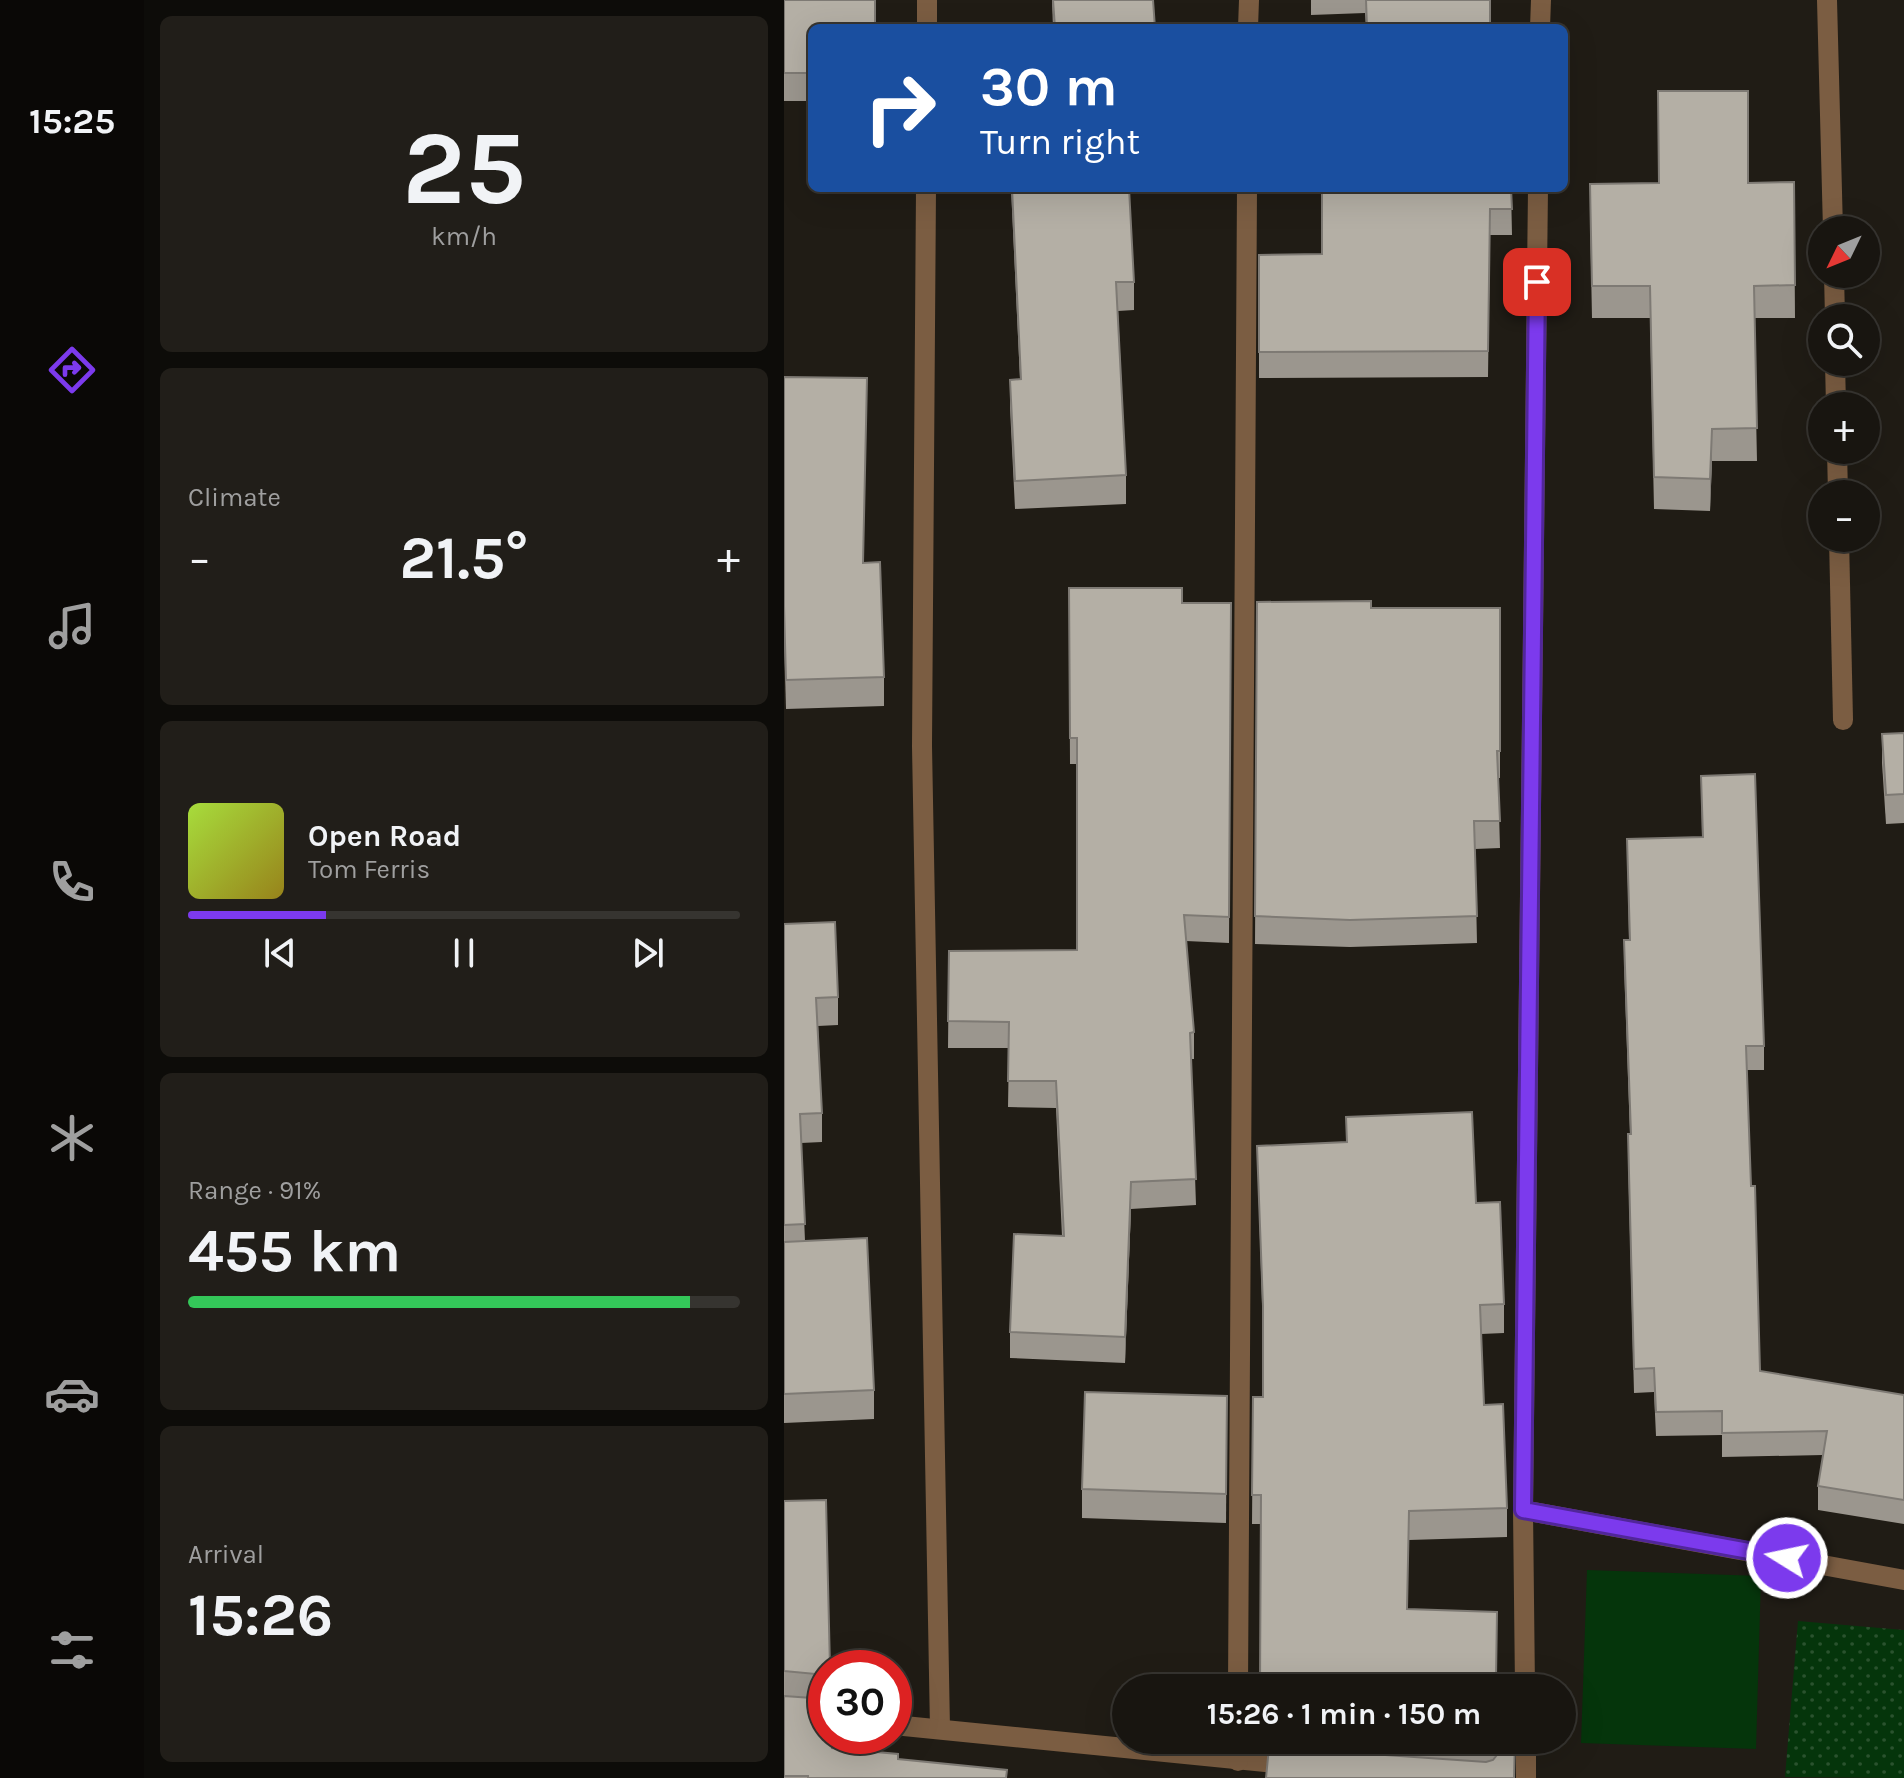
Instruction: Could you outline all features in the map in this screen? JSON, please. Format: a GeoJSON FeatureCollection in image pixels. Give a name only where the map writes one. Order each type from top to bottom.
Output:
{"type":"FeatureCollection","features":[{"type":"Feature","properties":{"kind":"street"},"geometry":{"type":"LineString","coordinates":[[927,0],[927,24]]}},
{"type":"Feature","properties":{"kind":"street"},"geometry":{"type":"LineString","coordinates":[[1248,24],[1249,0]]}},
{"type":"Feature","properties":{"kind":"street"},"geometry":{"type":"LineString","coordinates":[[1540,24],[1541,0]]}},
{"type":"Feature","properties":{"kind":"street"},"geometry":{"type":"LineString","coordinates":[[1827,0],[1833,216]]}},
{"type":"Feature","properties":{"kind":"street"},"geometry":{"type":"LineString","coordinates":[[926,192],[922,746],[940,1729]]}},
{"type":"Feature","properties":{"kind":"street"},"geometry":{"type":"LineString","coordinates":[[1238,1674],[1247,192]]}},
{"type":"Feature","properties":{"kind":"street"},"geometry":{"type":"LineString","coordinates":[[1525,1674],[1523,1510],[1538,192]]}},
{"type":"Feature","properties":{"kind":"street"},"geometry":{"type":"LineString","coordinates":[[1839,552],[1843,720]]}},
{"type":"Feature","properties":{"kind":"street"},"geometry":{"type":"LineString","coordinates":[[1523,1510],[1904,1580]]}},
{"type":"Feature","properties":{"kind":"street"},"geometry":{"type":"LineString","coordinates":[[912,1727],[1238,1761],[1316,1766]]}},
{"type":"Feature","properties":{"kind":"street"},"geometry":{"type":"LineString","coordinates":[[1238,1754],[1238,1761]]}},
{"type":"Feature","properties":{"kind":"street"},"geometry":{"type":"LineString","coordinates":[[1526,1754],[1526,1778]]}},
{"type":"Feature","properties":{"kind":"green space"},"geometry":{"type":"Polygon","coordinates":[[[1587,1570],[1761,1576],[1756,1749],[1581,1743],[1587,1570]]]}},
{"type":"Feature","properties":{"kind":"green space"},"geometry":{"type":"Polygon","coordinates":[[[1798,1621],[1904,1630],[1904,1778],[1785,1777],[1798,1621]]]}},
{"type":"Feature","properties":{"kind":"building"},"geometry":{"type":"Polygon","coordinates":[[[784,0],[875,0],[875,24],[808,24],[808,73],[784,73],[784,0]]]}},
{"type":"Feature","properties":{"kind":"building"},"geometry":{"type":"Polygon","coordinates":[[[1053,0],[1153,0],[1155,24],[1055,24],[1053,0]]]}},
{"type":"Feature","properties":{"kind":"building"},"geometry":{"type":"Polygon","coordinates":[[[1366,0],[1490,0],[1490,24],[1367,24],[1366,0]]]}},
{"type":"Feature","properties":{"kind":"building"},"geometry":{"type":"Polygon","coordinates":[[[1658,91],[1748,91],[1748,183],[1794,182],[1795,285],[1754,286],[1757,428],[1712,429],[1710,479],[1654,477],[1650,286],[1592,286],[1590,184],[1659,183],[1658,91]]]}},
{"type":"Feature","properties":{"kind":"building"},"geometry":{"type":"Polygon","coordinates":[[[1012,192],[1129,192],[1134,282],[1116,282],[1126,475],[1015,481],[1010,380],[1021,379],[1012,192]]]}},
{"type":"Feature","properties":{"kind":"building"},"geometry":{"type":"Polygon","coordinates":[[[1322,192],[1511,192],[1512,209],[1490,209],[1488,351],[1259,352],[1259,255],[1322,254],[1322,192]]]}},
{"type":"Feature","properties":{"kind":"building"},"geometry":{"type":"Polygon","coordinates":[[[784,377],[867,378],[863,563],[880,562],[884,677],[786,680],[784,377]]]}},
{"type":"Feature","properties":{"kind":"building"},"geometry":{"type":"Polygon","coordinates":[[[1069,588],[1182,588],[1182,603],[1231,603],[1229,917],[1184,915],[1194,1032],[1190,1033],[1196,1179],[1131,1182],[1125,1337],[1010,1332],[1014,1234],[1064,1236],[1056,1081],[1008,1081],[1009,1022],[948,1021],[949,951],[1077,950],[1077,738],[1070,738],[1069,588]]]}},
{"type":"Feature","properties":{"kind":"building"},"geometry":{"type":"Polygon","coordinates":[[[1371,601],[1371,608],[1500,608],[1500,751],[1497,751],[1500,821],[1474,821],[1477,916],[1350,920],[1255,916],[1257,602],[1371,601]]]}},
{"type":"Feature","properties":{"kind":"building"},"geometry":{"type":"Polygon","coordinates":[[[1904,733],[1904,794],[1886,795],[1882,734],[1904,733]]]}},
{"type":"Feature","properties":{"kind":"building"},"geometry":{"type":"Polygon","coordinates":[[[1755,774],[1764,1046],[1746,1046],[1751,1186],[1755,1186],[1760,1371],[1904,1395],[1904,1500],[1818,1486],[1827,1431],[1722,1433],[1722,1411],[1656,1412],[1654,1368],[1634,1369],[1628,1134],[1631,1134],[1624,940],[1630,940],[1627,839],[1703,837],[1701,776],[1755,774]]]}},
{"type":"Feature","properties":{"kind":"building"},"geometry":{"type":"Polygon","coordinates":[[[835,922],[838,997],[816,998],[822,1113],[800,1114],[805,1224],[784,1225],[784,924],[835,922]]]}},
{"type":"Feature","properties":{"kind":"building"},"geometry":{"type":"Polygon","coordinates":[[[1472,1112],[1476,1203],[1500,1202],[1504,1304],[1480,1305],[1484,1405],[1503,1404],[1507,1508],[1409,1511],[1407,1609],[1497,1612],[1496,1674],[1260,1674],[1261,1495],[1252,1495],[1253,1397],[1263,1397],[1257,1146],[1347,1142],[1346,1117],[1472,1112]]]}},
{"type":"Feature","properties":{"kind":"building"},"geometry":{"type":"Polygon","coordinates":[[[867,1238],[874,1390],[784,1394],[784,1242],[867,1238]]]}},
{"type":"Feature","properties":{"kind":"building"},"geometry":{"type":"Polygon","coordinates":[[[1085,1392],[1227,1396],[1226,1494],[1082,1489],[1085,1392]]]}},
{"type":"Feature","properties":{"kind":"building"},"geometry":{"type":"Polygon","coordinates":[[[826,1500],[830,1650],[808,1650],[808,1673],[784,1671],[784,1501],[826,1500]]]}},
{"type":"Feature","properties":{"kind":"building"},"geometry":{"type":"Polygon","coordinates":[[[784,1696],[808,1698],[808,1754],[898,1754],[898,1759],[1007,1770],[1006,1778],[784,1776],[784,1696]]]}},
{"type":"Feature","properties":{"kind":"building"},"geometry":{"type":"Polygon","coordinates":[[[1268,1754],[1370,1754],[1493,1760],[1498,1754],[1515,1754],[1514,1778],[1266,1778],[1268,1754]]]}},
{"type":"Feature","properties":{"kind":"route"},"geometry":{"type":"LineString","coordinates":[[1537,282],[1523,1510],[1787,1558]]}}]}
